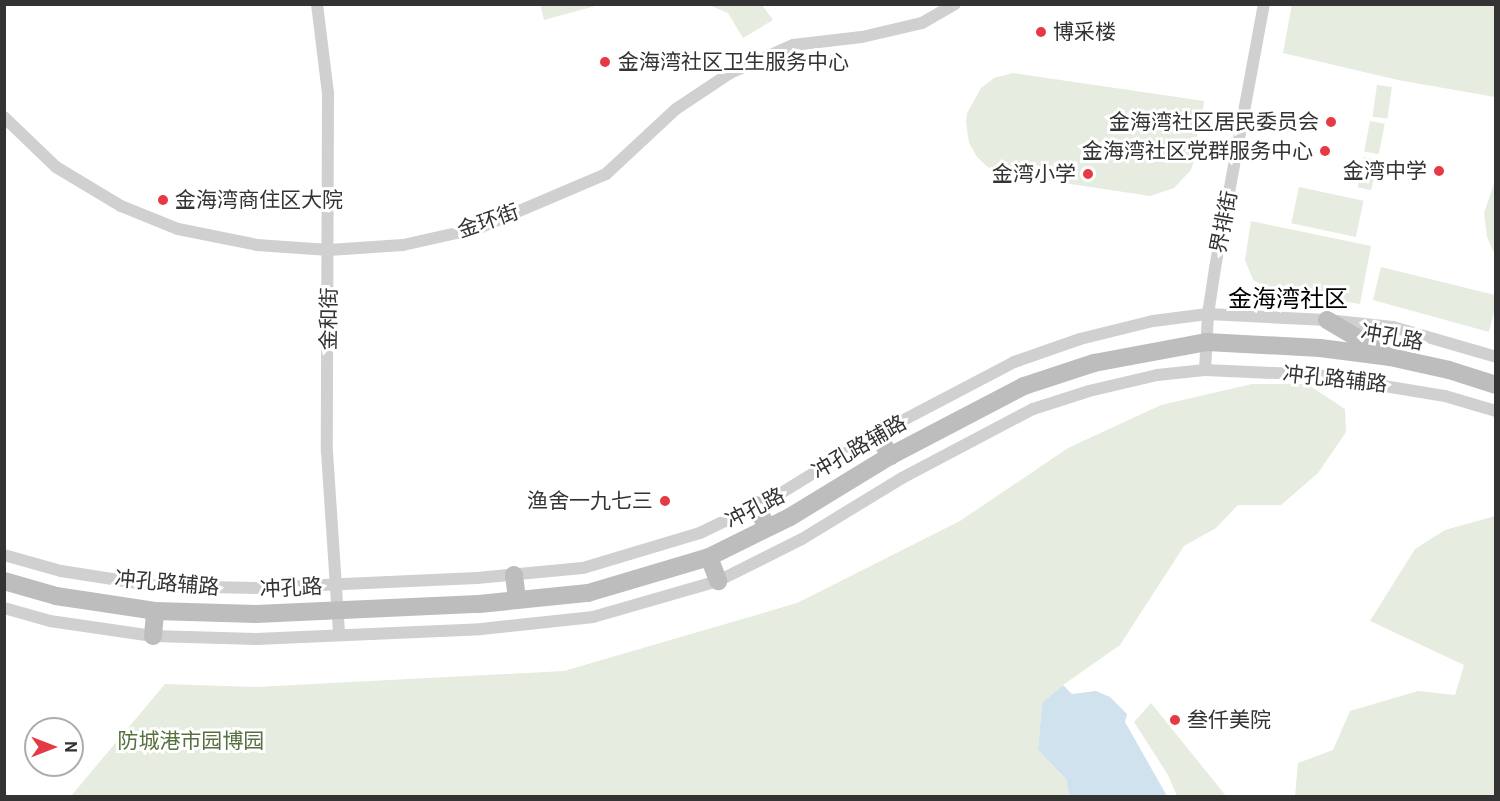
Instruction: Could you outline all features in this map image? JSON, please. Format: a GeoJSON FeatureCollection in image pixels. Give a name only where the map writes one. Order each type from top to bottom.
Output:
{"type":"FeatureCollection","features":[{"type":"Feature","properties":{"kind":"main road"},"geometry":{"type":"LineString","coordinates":[[1327,320],[1390,357]]}},
{"type":"Feature","properties":{"kind":"main road","name":"冲孔路"},"geometry":{"type":"LineString","coordinates":[[4,581],[56,596],[155,611],[256,614],[517,600],[588,593],[709,557],[767,528],[890,456],[1023,386],[1094,363],[1206,342],[1320,348],[1390,357],[1449,370],[1496,385]]}},
{"type":"Feature","properties":{"kind":"main road"},"geometry":{"type":"LineString","coordinates":[[877,434],[890,456]]}},
{"type":"Feature","properties":{"kind":"main road"},"geometry":{"type":"LineString","coordinates":[[756,505],[767,528]]}},
{"type":"Feature","properties":{"kind":"main road"},"geometry":{"type":"LineString","coordinates":[[709,557],[718,580]]}},
{"type":"Feature","properties":{"kind":"main road"},"geometry":{"type":"LineString","coordinates":[[514,574],[517,600]]}},
{"type":"Feature","properties":{"kind":"main road"},"geometry":{"type":"LineString","coordinates":[[153,636],[155,611]]}},
{"type":"Feature","properties":{"kind":"street","name":"金和街"},"geometry":{"type":"LineString","coordinates":[[318,4],[328,93],[327,452],[339,633]]}},
{"type":"Feature","properties":{"kind":"street","name":"金环街"},"geometry":{"type":"LineString","coordinates":[[4,117],[56,167],[121,206],[178,229],[257,245],[329,250],[403,245],[479,228],[606,174],[676,109],[730,73],[793,45],[862,37],[922,23],[955,4]]}},
{"type":"Feature","properties":{"kind":"street","name":"界排街"},"geometry":{"type":"LineString","coordinates":[[1206,369],[1208,314],[1264,4]]}},
{"type":"Feature","properties":{"kind":"street","name":"冲孔路辅路"},"geometry":{"type":"LineString","coordinates":[[4,555],[62,571],[157,585],[256,588],[477,578],[583,568],[699,533],[756,505],[877,434],[1014,362],[1080,339],[1153,321],[1208,314],[1327,320],[1393,327],[1496,357]]}},
{"type":"Feature","properties":{"kind":"street","name":"冲孔路辅路"},"geometry":{"type":"LineString","coordinates":[[4,608],[50,621],[153,636],[256,639],[339,633],[481,629],[593,617],[718,580],[802,539],[902,477],[1034,409],[1089,391],[1146,378],[1206,369],[1318,375],[1445,396],[1496,411]]}},
{"type":"Feature","properties":{"kind":"green space"},"geometry":{"type":"Polygon","coordinates":[[[540,4],[599,4],[599,5],[544,20],[540,4]]]}},
{"type":"Feature","properties":{"kind":"green space"},"geometry":{"type":"Polygon","coordinates":[[[1292,4],[1495,5],[1495,97],[1398,80],[1283,53],[1292,4]]]}},
{"type":"Feature","properties":{"kind":"green space"},"geometry":{"type":"Polygon","coordinates":[[[709,5],[762,5],[773,20],[743,38],[728,13],[709,5]]]}},
{"type":"Feature","properties":{"kind":"green space"},"geometry":{"type":"Polygon","coordinates":[[[1013,73],[1204,101],[1202,116],[1189,115],[1197,134],[1198,148],[1191,170],[1174,188],[1150,196],[998,173],[990,169],[977,157],[969,143],[967,113],[981,88],[994,78],[1013,73]]]}},
{"type":"Feature","properties":{"kind":"green space"},"geometry":{"type":"Polygon","coordinates":[[[1377,85],[1392,87],[1387,119],[1373,117],[1377,85]]]}},
{"type":"Feature","properties":{"kind":"green space"},"geometry":{"type":"Polygon","coordinates":[[[1370,121],[1385,124],[1379,154],[1364,151],[1370,121]]]}},
{"type":"Feature","properties":{"kind":"green space"},"geometry":{"type":"Polygon","coordinates":[[[1364,157],[1378,160],[1371,190],[1358,187],[1364,157]]]}},
{"type":"Feature","properties":{"kind":"green space"},"geometry":{"type":"Polygon","coordinates":[[[1495,181],[1495,255],[1487,237],[1484,213],[1495,181]]]}},
{"type":"Feature","properties":{"kind":"green space"},"geometry":{"type":"Polygon","coordinates":[[[1299,187],[1364,201],[1356,237],[1291,223],[1299,187]]]}},
{"type":"Feature","properties":{"kind":"green space"},"geometry":{"type":"Polygon","coordinates":[[[1251,221],[1371,246],[1360,304],[1270,290],[1253,280],[1245,260],[1251,221]]]}},
{"type":"Feature","properties":{"kind":"green space"},"geometry":{"type":"Polygon","coordinates":[[[1381,267],[1495,295],[1495,308],[1489,332],[1373,300],[1381,267]]]}},
{"type":"Feature","properties":{"kind":"green space","name":"防城港市园博园"},"geometry":{"type":"Polygon","coordinates":[[[1252,384],[1307,384],[1345,409],[1346,432],[1318,473],[1281,505],[1238,505],[1216,528],[1184,546],[1120,645],[1063,685],[1042,703],[1038,750],[1066,779],[1069,796],[71,796],[165,684],[255,687],[564,671],[797,603],[960,521],[1068,448],[1161,405],[1252,384]]]}},
{"type":"Feature","properties":{"kind":"green space"},"geometry":{"type":"Polygon","coordinates":[[[1495,516],[1495,796],[1295,796],[1298,763],[1333,750],[1350,711],[1418,691],[1455,695],[1464,665],[1370,621],[1415,549],[1445,530],[1495,516]]]}},
{"type":"Feature","properties":{"kind":"green space"},"geometry":{"type":"Polygon","coordinates":[[[1151,703],[1226,796],[1177,796],[1168,775],[1134,722],[1151,703]]]}},
{"type":"Feature","properties":{"kind":"water"},"geometry":{"type":"Polygon","coordinates":[[[1063,685],[1072,694],[1096,691],[1110,697],[1127,714],[1125,722],[1167,796],[1069,796],[1066,779],[1038,750],[1042,703],[1063,685]]]}},
{"type":"Feature","properties":{"kind":"place","name":"博采楼"},"geometry":{"type":"Point","coordinates":[1041,32]}},
{"type":"Feature","properties":{"kind":"place","name":"金海湾社区卫生服务中心"},"geometry":{"type":"Point","coordinates":[605,62]}},
{"type":"Feature","properties":{"kind":"place","name":"金海湾社区居民委员会"},"geometry":{"type":"Point","coordinates":[1331,122]}},
{"type":"Feature","properties":{"kind":"place","name":"金海湾社区党群服务中心"},"geometry":{"type":"Point","coordinates":[1325,151]}},
{"type":"Feature","properties":{"kind":"place","name":"金湾中学"},"geometry":{"type":"Point","coordinates":[1439,171]}},
{"type":"Feature","properties":{"kind":"place","name":"金湾小学"},"geometry":{"type":"Point","coordinates":[1088,174]}},
{"type":"Feature","properties":{"kind":"place","name":"金海湾商住区大院"},"geometry":{"type":"Point","coordinates":[163,200]}},
{"type":"Feature","properties":{"kind":"place","name":"渔舍一九七三"},"geometry":{"type":"Point","coordinates":[665,501]}},
{"type":"Feature","properties":{"kind":"place","name":"叁仟美院"},"geometry":{"type":"Point","coordinates":[1175,720]}},
{"type":"Feature","properties":{"kind":"district","name":"金海湾社区"},"geometry":{"type":"Point","coordinates":[1288,300]}}]}
